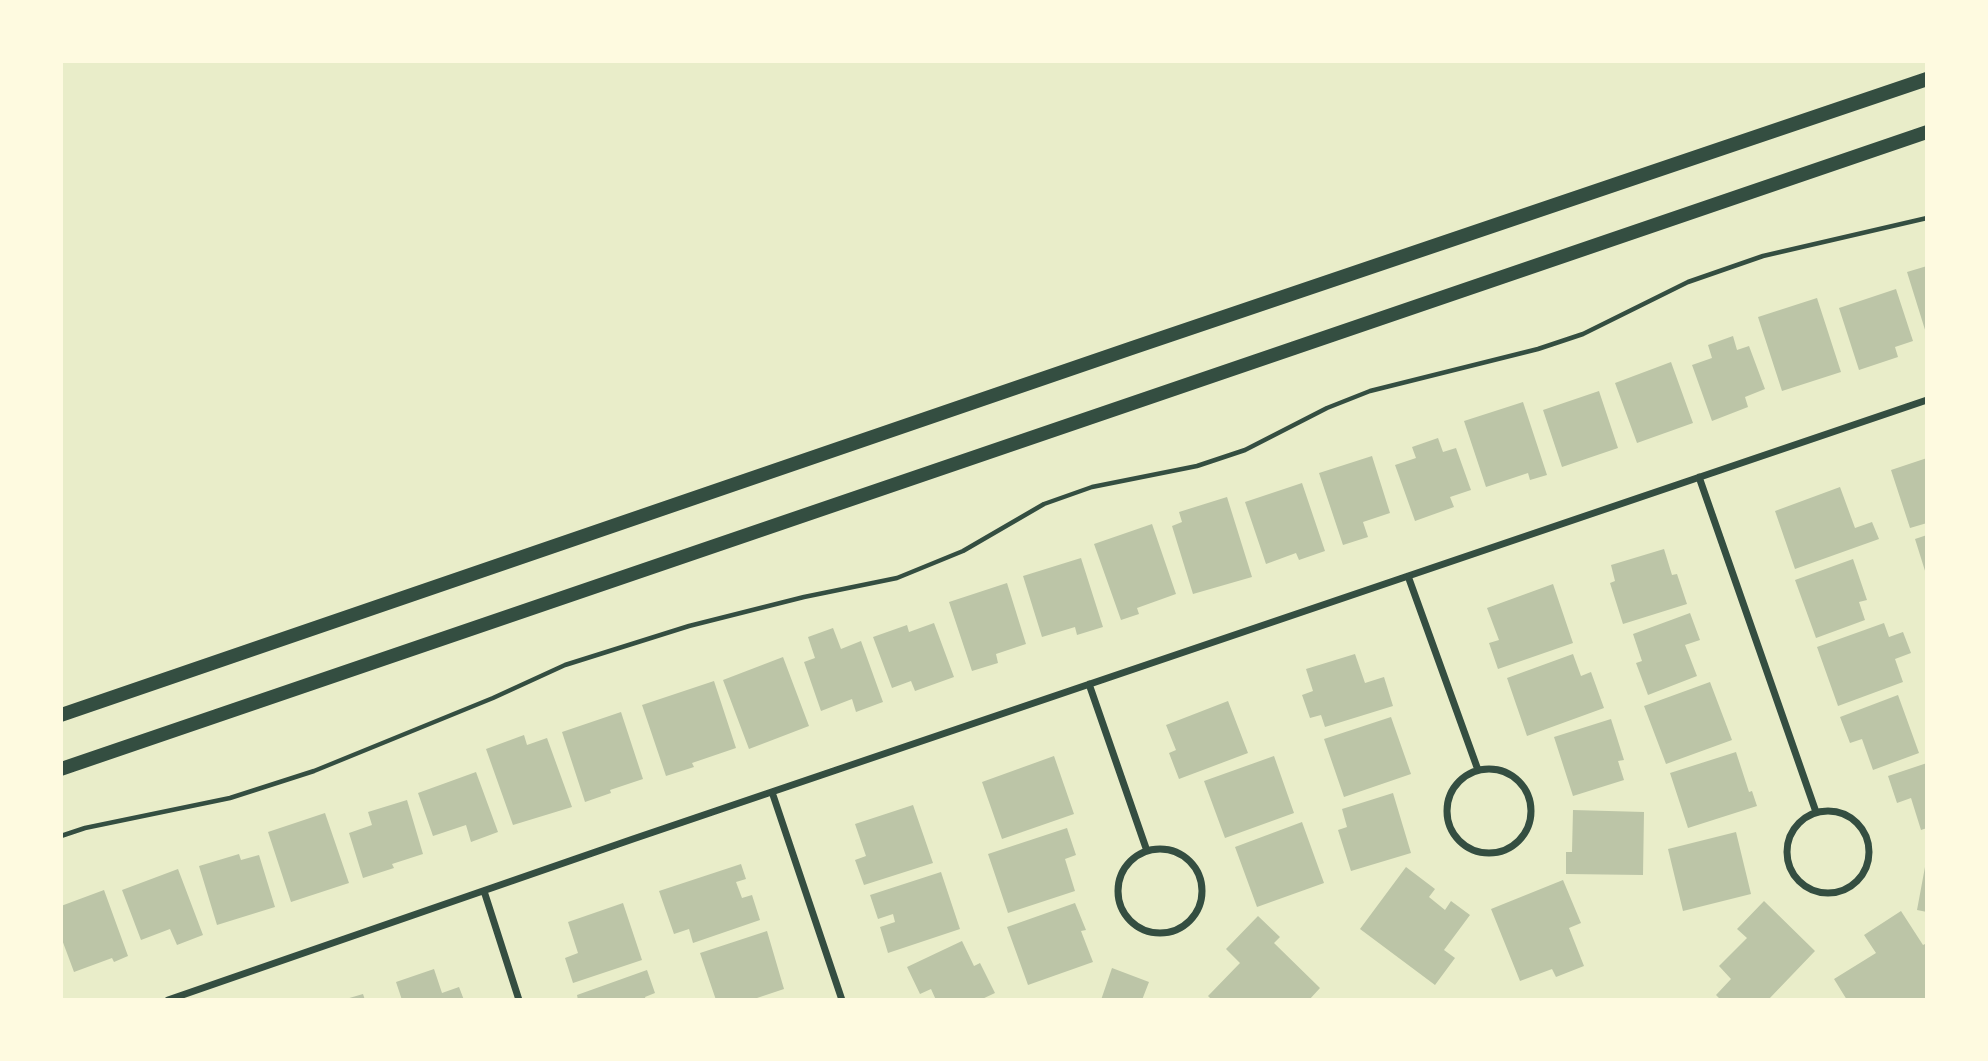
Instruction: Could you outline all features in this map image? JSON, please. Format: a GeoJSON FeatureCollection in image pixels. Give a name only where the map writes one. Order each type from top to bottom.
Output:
{"type":"FeatureCollection","features":[{"type":"Feature","properties":{"kind":"main road"},"geometry":{"type":"LineString","coordinates":[[61,715],[1927,79]]}},
{"type":"Feature","properties":{"kind":"main road"},"geometry":{"type":"LineString","coordinates":[[61,769],[1927,132]]}},
{"type":"Feature","properties":{"kind":"street"},"geometry":{"type":"LineString","coordinates":[[168,1000],[1927,400]]}},
{"type":"Feature","properties":{"kind":"street"},"geometry":{"type":"LineString","coordinates":[[1699,477],[1816,812]]}},
{"type":"Feature","properties":{"kind":"street"},"geometry":{"type":"LineString","coordinates":[[1408,576],[1478,770]]}},
{"type":"Feature","properties":{"kind":"street"},"geometry":{"type":"LineString","coordinates":[[1089,684],[1147,851]]}},
{"type":"Feature","properties":{"kind":"street"},"geometry":{"type":"LineString","coordinates":[[1492,769],[1506,773],[1518,781],[1526,792],[1530,806],[1530,820],[1524,834],[1514,844],[1488,853],[1463,844],[1448,822],[1449,795],[1466,775],[1478,770],[1492,769]]}},
{"type":"Feature","properties":{"kind":"street"},"geometry":{"type":"LineString","coordinates":[[772,792],[842,1000]]}},
{"type":"Feature","properties":{"kind":"street"},"geometry":{"type":"LineString","coordinates":[[1831,810],[1845,814],[1857,822],[1866,834],[1870,848],[1869,862],[1863,875],[1853,886],[1840,892],[1827,894],[1814,891],[1794,876],[1788,864],[1786,851],[1789,838],[1805,817],[1816,812],[1831,810]]}},
{"type":"Feature","properties":{"kind":"street"},"geometry":{"type":"LineString","coordinates":[[1162,849],[1176,852],[1188,859],[1197,871],[1202,885],[1202,899],[1196,913],[1186,924],[1174,931],[1159,933],[1135,924],[1120,903],[1118,890],[1121,877],[1136,856],[1147,851],[1162,849]]}},
{"type":"Feature","properties":{"kind":"street"},"geometry":{"type":"LineString","coordinates":[[484,891],[519,1000]]}},
{"type":"Feature","properties":{"kind":"path"},"geometry":{"type":"LineString","coordinates":[[61,836],[85,828],[230,798],[314,771],[565,666],[689,626],[804,597],[897,578],[963,551],[1044,504],[1092,487],[1197,466],[1245,450],[1327,408],[1370,391],[1538,349],[1583,334],[1688,282],[1763,256],[1927,218]]}},
{"type":"Feature","properties":{"kind":"building"},"geometry":{"type":"Polygon","coordinates":[[[1927,266],[1927,333],[1926,333],[1907,272],[1927,266]]]}},
{"type":"Feature","properties":{"kind":"building"},"geometry":{"type":"Polygon","coordinates":[[[1896,289],[1913,341],[1895,347],[1898,357],[1859,370],[1839,308],[1896,289]]]}},
{"type":"Feature","properties":{"kind":"building"},"geometry":{"type":"Polygon","coordinates":[[[1817,298],[1841,372],[1782,391],[1758,317],[1817,298]]]}},
{"type":"Feature","properties":{"kind":"building"},"geometry":{"type":"Polygon","coordinates":[[[1733,336],[1737,350],[1749,346],[1765,389],[1745,397],[1748,407],[1712,421],[1692,365],[1712,358],[1708,345],[1733,336]]]}},
{"type":"Feature","properties":{"kind":"building"},"geometry":{"type":"Polygon","coordinates":[[[1671,362],[1693,423],[1637,443],[1615,383],[1671,362]]]}},
{"type":"Feature","properties":{"kind":"building"},"geometry":{"type":"Polygon","coordinates":[[[1599,391],[1618,448],[1562,467],[1543,410],[1599,391]]]}},
{"type":"Feature","properties":{"kind":"building"},"geometry":{"type":"Polygon","coordinates":[[[1523,402],[1547,475],[1530,480],[1528,473],[1486,487],[1464,421],[1523,402]]]}},
{"type":"Feature","properties":{"kind":"building"},"geometry":{"type":"Polygon","coordinates":[[[1438,438],[1443,452],[1456,448],[1471,490],[1450,497],[1454,507],[1415,521],[1395,465],[1416,458],[1412,447],[1438,438]]]}},
{"type":"Feature","properties":{"kind":"building"},"geometry":{"type":"Polygon","coordinates":[[[1372,456],[1390,513],[1363,522],[1368,537],[1343,545],[1319,473],[1372,456]]]}},
{"type":"Feature","properties":{"kind":"building"},"geometry":{"type":"Polygon","coordinates":[[[1927,458],[1927,523],[1910,528],[1891,470],[1927,458]]]}},
{"type":"Feature","properties":{"kind":"building"},"geometry":{"type":"Polygon","coordinates":[[[1302,483],[1325,551],[1299,560],[1296,553],[1266,564],[1245,502],[1302,483]]]}},
{"type":"Feature","properties":{"kind":"building"},"geometry":{"type":"Polygon","coordinates":[[[1840,487],[1855,528],[1872,522],[1879,539],[1795,569],[1775,511],[1840,487]]]}},
{"type":"Feature","properties":{"kind":"building"},"geometry":{"type":"Polygon","coordinates":[[[1227,497],[1252,577],[1193,594],[1172,526],[1182,522],[1179,512],[1227,497]]]}},
{"type":"Feature","properties":{"kind":"building"},"geometry":{"type":"Polygon","coordinates":[[[1152,524],[1176,594],[1137,608],[1139,614],[1121,620],[1094,544],[1152,524]]]}},
{"type":"Feature","properties":{"kind":"building"},"geometry":{"type":"Polygon","coordinates":[[[1927,535],[1927,574],[1926,574],[1915,539],[1927,535]]]}},
{"type":"Feature","properties":{"kind":"building"},"geometry":{"type":"Polygon","coordinates":[[[1664,549],[1672,575],[1677,574],[1687,604],[1623,624],[1610,583],[1615,581],[1611,565],[1664,549]]]}},
{"type":"Feature","properties":{"kind":"building"},"geometry":{"type":"Polygon","coordinates":[[[1081,558],[1103,627],[1077,635],[1075,627],[1042,637],[1023,576],[1081,558]]]}},
{"type":"Feature","properties":{"kind":"building"},"geometry":{"type":"Polygon","coordinates":[[[1853,559],[1867,600],[1859,602],[1865,620],[1816,638],[1795,580],[1853,559]]]}},
{"type":"Feature","properties":{"kind":"building"},"geometry":{"type":"Polygon","coordinates":[[[1007,583],[1026,644],[996,654],[998,663],[972,671],[949,602],[1007,583]]]}},
{"type":"Feature","properties":{"kind":"building"},"geometry":{"type":"Polygon","coordinates":[[[1553,584],[1573,643],[1498,669],[1489,643],[1499,640],[1487,608],[1553,584]]]}},
{"type":"Feature","properties":{"kind":"building"},"geometry":{"type":"Polygon","coordinates":[[[1690,613],[1700,640],[1685,645],[1697,676],[1648,695],[1636,663],[1642,661],[1633,634],[1690,613]]]}},
{"type":"Feature","properties":{"kind":"building"},"geometry":{"type":"Polygon","coordinates":[[[934,623],[954,677],[915,691],[911,681],[892,688],[873,637],[907,625],[909,632],[934,623]]]}},
{"type":"Feature","properties":{"kind":"building"},"geometry":{"type":"Polygon","coordinates":[[[1884,623],[1889,637],[1903,632],[1911,653],[1895,659],[1903,682],[1838,706],[1817,647],[1884,623]]]}},
{"type":"Feature","properties":{"kind":"building"},"geometry":{"type":"Polygon","coordinates":[[[833,628],[841,649],[861,641],[883,702],[856,712],[852,699],[821,711],[804,662],[815,658],[808,637],[833,628]]]}},
{"type":"Feature","properties":{"kind":"building"},"geometry":{"type":"Polygon","coordinates":[[[1355,654],[1365,683],[1384,677],[1393,706],[1325,727],[1321,715],[1310,718],[1302,695],[1313,691],[1306,669],[1355,654]]]}},
{"type":"Feature","properties":{"kind":"building"},"geometry":{"type":"Polygon","coordinates":[[[1573,654],[1581,676],[1591,672],[1604,708],[1527,736],[1507,678],[1573,654]]]}},
{"type":"Feature","properties":{"kind":"building"},"geometry":{"type":"Polygon","coordinates":[[[783,657],[809,726],[749,749],[723,680],[783,657]]]}},
{"type":"Feature","properties":{"kind":"building"},"geometry":{"type":"Polygon","coordinates":[[[714,681],[736,748],[692,763],[694,767],[666,776],[642,705],[714,681]]]}},
{"type":"Feature","properties":{"kind":"building"},"geometry":{"type":"Polygon","coordinates":[[[1710,682],[1732,740],[1666,764],[1644,706],[1710,682]]]}},
{"type":"Feature","properties":{"kind":"building"},"geometry":{"type":"Polygon","coordinates":[[[1898,695],[1919,753],[1873,770],[1862,739],[1850,743],[1840,717],[1898,695]]]}},
{"type":"Feature","properties":{"kind":"building"},"geometry":{"type":"Polygon","coordinates":[[[1228,701],[1248,753],[1179,779],[1169,753],[1176,750],[1166,725],[1228,701]]]}},
{"type":"Feature","properties":{"kind":"building"},"geometry":{"type":"Polygon","coordinates":[[[621,712],[643,779],[585,802],[562,732],[621,712]]]}},
{"type":"Feature","properties":{"kind":"building"},"geometry":{"type":"Polygon","coordinates":[[[1391,717],[1411,774],[1344,797],[1324,739],[1391,717]]]}},
{"type":"Feature","properties":{"kind":"building"},"geometry":{"type":"Polygon","coordinates":[[[1611,719],[1624,760],[1618,761],[1624,780],[1573,796],[1554,737],[1611,719]]]}},
{"type":"Feature","properties":{"kind":"building"},"geometry":{"type":"Polygon","coordinates":[[[524,735],[527,745],[547,738],[572,807],[513,825],[486,749],[524,735]]]}},
{"type":"Feature","properties":{"kind":"building"},"geometry":{"type":"Polygon","coordinates":[[[1736,752],[1749,792],[1752,791],[1757,806],[1688,828],[1670,773],[1736,752]]]}},
{"type":"Feature","properties":{"kind":"building"},"geometry":{"type":"Polygon","coordinates":[[[1054,756],[1074,814],[1002,839],[982,782],[1054,756]]]}},
{"type":"Feature","properties":{"kind":"building"},"geometry":{"type":"Polygon","coordinates":[[[1274,756],[1294,813],[1225,838],[1204,781],[1274,756]]]}},
{"type":"Feature","properties":{"kind":"building"},"geometry":{"type":"Polygon","coordinates":[[[1927,763],[1927,828],[1921,830],[1911,798],[1897,803],[1888,776],[1927,763]]]}},
{"type":"Feature","properties":{"kind":"building"},"geometry":{"type":"Polygon","coordinates":[[[476,772],[498,832],[471,842],[466,825],[433,836],[418,793],[476,772]]]}},
{"type":"Feature","properties":{"kind":"building"},"geometry":{"type":"Polygon","coordinates":[[[1393,793],[1411,853],[1351,871],[1338,830],[1347,827],[1342,809],[1393,793]]]}},
{"type":"Feature","properties":{"kind":"building"},"geometry":{"type":"Polygon","coordinates":[[[407,800],[423,854],[392,864],[394,868],[363,878],[349,833],[372,825],[368,812],[407,800]]]}},
{"type":"Feature","properties":{"kind":"building"},"geometry":{"type":"Polygon","coordinates":[[[913,805],[933,863],[864,885],[855,860],[866,856],[855,824],[913,805]]]}},
{"type":"Feature","properties":{"kind":"building"},"geometry":{"type":"Polygon","coordinates":[[[1573,810],[1644,812],[1643,875],[1566,874],[1566,852],[1572,852],[1573,810]]]}},
{"type":"Feature","properties":{"kind":"building"},"geometry":{"type":"Polygon","coordinates":[[[325,813],[349,883],[291,902],[268,832],[325,813]]]}},
{"type":"Feature","properties":{"kind":"building"},"geometry":{"type":"Polygon","coordinates":[[[1302,822],[1324,883],[1257,907],[1235,847],[1302,822]]]}},
{"type":"Feature","properties":{"kind":"building"},"geometry":{"type":"Polygon","coordinates":[[[1067,828],[1076,855],[1065,859],[1075,891],[1008,913],[988,854],[1067,828]]]}},
{"type":"Feature","properties":{"kind":"building"},"geometry":{"type":"Polygon","coordinates":[[[1736,832],[1751,894],[1683,911],[1668,849],[1736,832]]]}},
{"type":"Feature","properties":{"kind":"building"},"geometry":{"type":"Polygon","coordinates":[[[239,854],[241,860],[259,855],[275,907],[217,925],[199,866],[239,854]]]}},
{"type":"Feature","properties":{"kind":"building"},"geometry":{"type":"Polygon","coordinates":[[[741,864],[746,879],[736,882],[742,898],[752,895],[760,920],[693,943],[689,929],[674,934],[659,891],[741,864]]]}},
{"type":"Feature","properties":{"kind":"building"},"geometry":{"type":"Polygon","coordinates":[[[1406,867],[1435,889],[1429,897],[1445,910],[1451,901],[1470,915],[1444,950],[1455,958],[1435,985],[1360,929],[1406,867]]]}},
{"type":"Feature","properties":{"kind":"building"},"geometry":{"type":"Polygon","coordinates":[[[1927,867],[1927,912],[1917,910],[1927,867]]]}},
{"type":"Feature","properties":{"kind":"building"},"geometry":{"type":"Polygon","coordinates":[[[178,869],[203,935],[177,945],[170,929],[141,940],[122,890],[178,869]]]}},
{"type":"Feature","properties":{"kind":"building"},"geometry":{"type":"Polygon","coordinates":[[[941,872],[960,929],[888,953],[880,927],[895,922],[893,914],[878,919],[870,895],[941,872]]]}},
{"type":"Feature","properties":{"kind":"building"},"geometry":{"type":"Polygon","coordinates":[[[1563,880],[1581,923],[1569,928],[1584,966],[1556,977],[1552,969],[1520,981],[1491,909],[1563,880]]]}},
{"type":"Feature","properties":{"kind":"building"},"geometry":{"type":"Polygon","coordinates":[[[104,890],[128,956],[114,962],[112,958],[74,972],[61,937],[61,906],[104,890]]]}},
{"type":"Feature","properties":{"kind":"building"},"geometry":{"type":"Polygon","coordinates":[[[1764,901],[1815,951],[1768,1000],[1721,1000],[1716,995],[1731,979],[1719,966],[1747,938],[1737,929],[1764,901]]]}},
{"type":"Feature","properties":{"kind":"building"},"geometry":{"type":"Polygon","coordinates":[[[623,903],[642,960],[573,983],[565,958],[578,953],[568,922],[623,903]]]}},
{"type":"Feature","properties":{"kind":"building"},"geometry":{"type":"Polygon","coordinates":[[[1075,903],[1086,930],[1081,931],[1093,962],[1028,985],[1007,927],[1075,903]]]}},
{"type":"Feature","properties":{"kind":"building"},"geometry":{"type":"Polygon","coordinates":[[[1901,911],[1923,945],[1927,943],[1927,1000],[1847,1000],[1834,979],[1876,953],[1864,935],[1901,911]]]}},
{"type":"Feature","properties":{"kind":"building"},"geometry":{"type":"Polygon","coordinates":[[[1258,916],[1280,937],[1274,943],[1320,988],[1309,1000],[1212,1000],[1208,996],[1240,963],[1226,949],[1258,916]]]}},
{"type":"Feature","properties":{"kind":"building"},"geometry":{"type":"Polygon","coordinates":[[[767,931],[784,989],[751,1000],[716,1000],[700,953],[767,931]]]}},
{"type":"Feature","properties":{"kind":"building"},"geometry":{"type":"Polygon","coordinates":[[[962,941],[974,966],[980,963],[995,993],[980,1000],[936,1000],[931,989],[920,994],[907,967],[962,941]]]}},
{"type":"Feature","properties":{"kind":"building"},"geometry":{"type":"Polygon","coordinates":[[[1112,968],[1149,982],[1142,1000],[1101,1000],[1112,968]]]}},
{"type":"Feature","properties":{"kind":"building"},"geometry":{"type":"Polygon","coordinates":[[[434,969],[442,993],[459,987],[464,1000],[402,1000],[396,982],[434,969]]]}},
{"type":"Feature","properties":{"kind":"building"},"geometry":{"type":"Polygon","coordinates":[[[647,970],[655,993],[645,997],[646,1000],[578,1000],[577,995],[647,970]]]}},
{"type":"Feature","properties":{"kind":"building"},"geometry":{"type":"Polygon","coordinates":[[[363,994],[365,1000],[346,1000],[346,999],[363,994]]]}}]}
